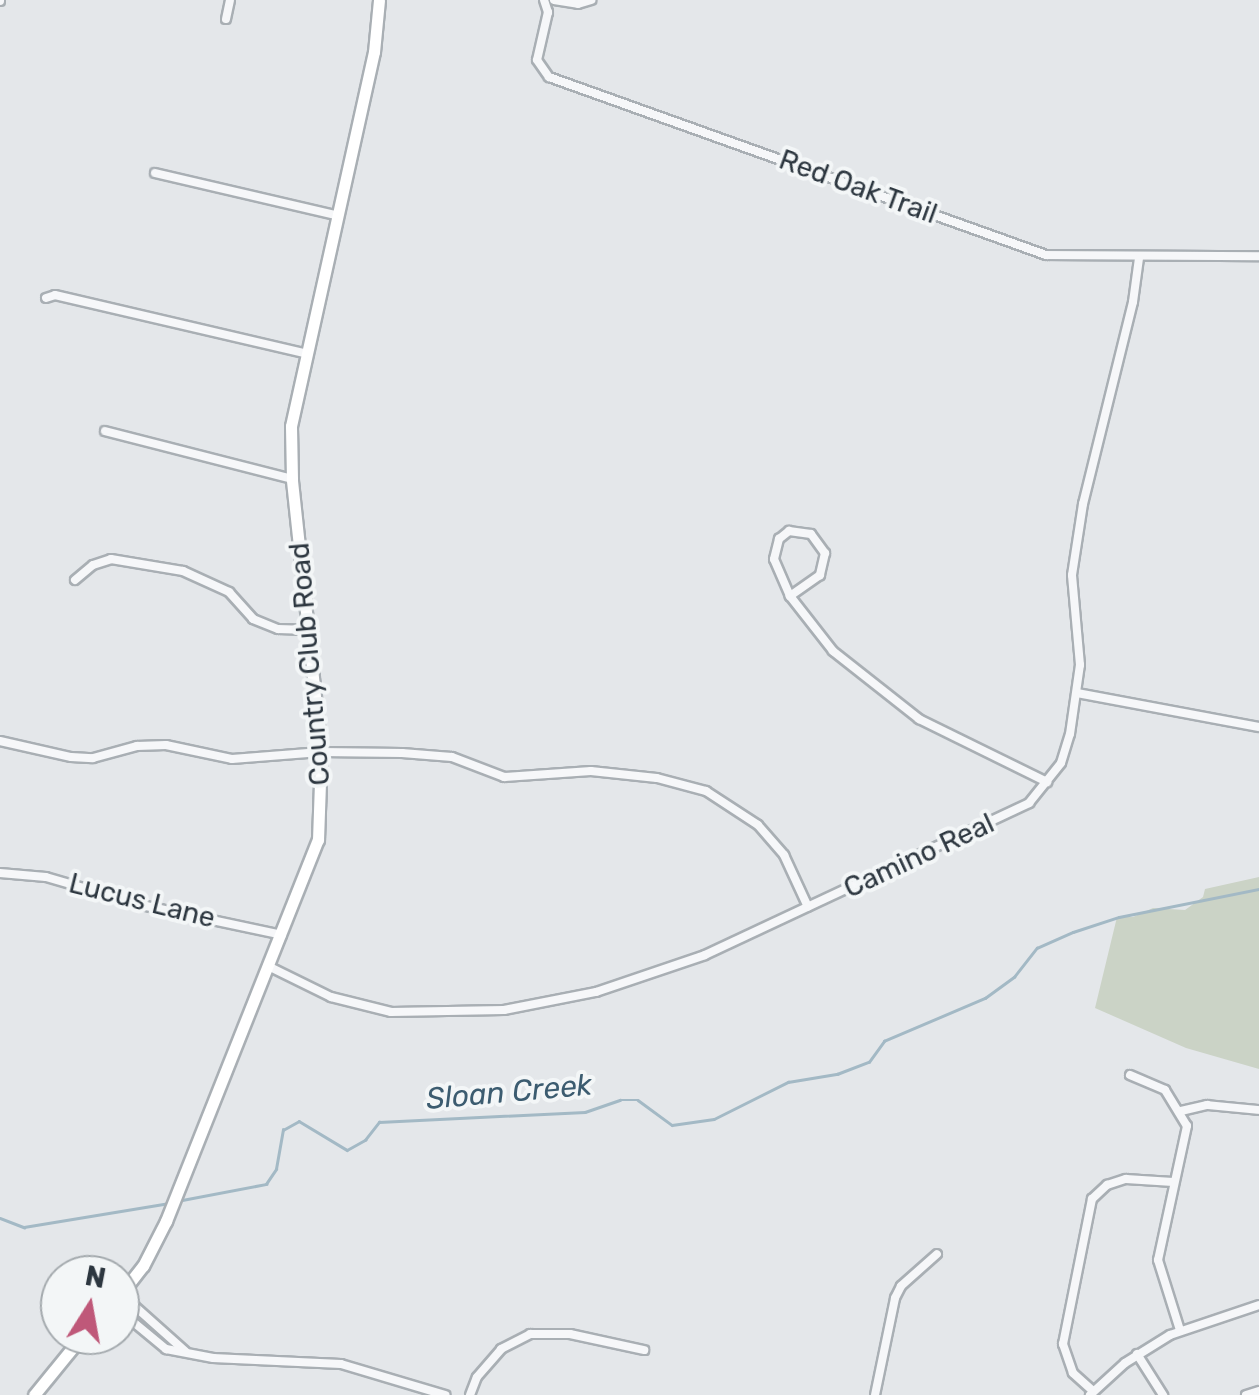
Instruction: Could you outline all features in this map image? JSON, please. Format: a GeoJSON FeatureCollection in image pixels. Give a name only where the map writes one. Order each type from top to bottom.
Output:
{"type":"FeatureCollection","features":[{"type":"Feature","properties":{"kind":"main road","name":"Country Club Road"},"geometry":{"type":"LineString","coordinates":[[140,1270],[166,1221],[318,840],[321,752],[292,479],[290,426],[374,52],[379,0]]}},
{"type":"Feature","properties":{"kind":"main road"},"geometry":{"type":"LineString","coordinates":[[34,1395],[67,1355]]}},
{"type":"Feature","properties":{"kind":"street"},"geometry":{"type":"LineString","coordinates":[[226,19],[230,0]]}},
{"type":"Feature","properties":{"kind":"street","name":"Red Oak Trail"},"geometry":{"type":"LineString","coordinates":[[544,0],[548,12],[537,60],[549,77],[1040,253],[1070,258],[1259,256]]}},
{"type":"Feature","properties":{"kind":"street"},"geometry":{"type":"LineString","coordinates":[[554,0],[578,4],[590,0]]}},
{"type":"Feature","properties":{"kind":"street"},"geometry":{"type":"LineString","coordinates":[[154,173],[336,215]]}},
{"type":"Feature","properties":{"kind":"street","name":"Camino Real"},"geometry":{"type":"LineString","coordinates":[[270,967],[331,997],[391,1012],[504,1010],[637,979],[705,954],[994,823],[1029,802],[1048,782],[1065,754],[1080,652],[1072,575],[1083,504],[1133,302],[1139,258]]}},
{"type":"Feature","properties":{"kind":"street"},"geometry":{"type":"LineString","coordinates":[[46,298],[55,295],[304,353]]}},
{"type":"Feature","properties":{"kind":"street"},"geometry":{"type":"LineString","coordinates":[[106,431],[292,479]]}},
{"type":"Feature","properties":{"kind":"street"},"geometry":{"type":"LineString","coordinates":[[790,596],[816,579],[825,564],[822,546],[810,534],[790,532],[774,548],[776,572],[790,596],[833,651],[919,720],[1048,782]]}},
{"type":"Feature","properties":{"kind":"street"},"geometry":{"type":"LineString","coordinates":[[75,580],[93,565],[111,559],[184,571],[230,592],[253,619],[278,629],[309,630]]}},
{"type":"Feature","properties":{"kind":"street"},"geometry":{"type":"LineString","coordinates":[[1077,693],[1259,727]]}},
{"type":"Feature","properties":{"kind":"street"},"geometry":{"type":"LineString","coordinates":[[0,741],[82,758],[166,745],[232,759],[321,752],[439,754],[504,777],[617,772],[686,784],[739,809],[772,839],[808,907]]}},
{"type":"Feature","properties":{"kind":"street","name":"Lucus Lane"},"geometry":{"type":"LineString","coordinates":[[0,872],[46,877],[146,906],[282,935]]}},
{"type":"Feature","properties":{"kind":"street"},"geometry":{"type":"LineString","coordinates":[[1130,1075],[1165,1090],[1187,1126],[1158,1260],[1180,1330]]}},
{"type":"Feature","properties":{"kind":"street"},"geometry":{"type":"LineString","coordinates":[[1181,1111],[1207,1105],[1259,1110]]}},
{"type":"Feature","properties":{"kind":"street"},"geometry":{"type":"LineString","coordinates":[[1173,1182],[1126,1179],[1107,1185],[1092,1199],[1063,1344],[1073,1373],[1091,1393],[1138,1354],[1180,1330],[1259,1305]]}},
{"type":"Feature","properties":{"kind":"street"},"geometry":{"type":"LineString","coordinates":[[875,1395],[895,1298],[901,1286],[936,1254]]}},
{"type":"Feature","properties":{"kind":"street"},"geometry":{"type":"LineString","coordinates":[[140,1312],[189,1354]]}},
{"type":"Feature","properties":{"kind":"street"},"geometry":{"type":"LineString","coordinates":[[140,1327],[166,1348],[189,1354],[341,1364],[445,1395]]}},
{"type":"Feature","properties":{"kind":"street"},"geometry":{"type":"LineString","coordinates":[[470,1395],[476,1377],[501,1349],[530,1334],[570,1334],[644,1350]]}},
{"type":"Feature","properties":{"kind":"street"},"geometry":{"type":"LineString","coordinates":[[1138,1354],[1163,1395]]}},
{"type":"Feature","properties":{"kind":"street"},"geometry":{"type":"LineString","coordinates":[[1246,1395],[1259,1391]]}},
{"type":"Feature","properties":{"kind":"shaded area"},"geometry":{"type":"Polygon","coordinates":[[[1259,877],[1259,1069],[1186,1048],[1095,1008],[1117,917],[1133,917],[1153,908],[1185,910],[1203,897],[1205,889],[1259,877]]]}},
{"type":"Feature","properties":{"kind":"waterway","name":"Sloan Creek"},"geometry":{"type":"LineString","coordinates":[[177,1201],[266,1184],[276,1169],[283,1130],[299,1121],[347,1150],[365,1140],[379,1122],[585,1112],[620,1100],[638,1100],[672,1125],[714,1119],[788,1082],[837,1074],[869,1062],[884,1041],[985,998],[1014,977],[1037,948],[1073,932],[1119,917],[1259,889]]}},
{"type":"Feature","properties":{"kind":"waterway","name":"Sloan Creek"},"geometry":{"type":"LineString","coordinates":[[0,1218],[24,1227],[169,1203]]}}]}
